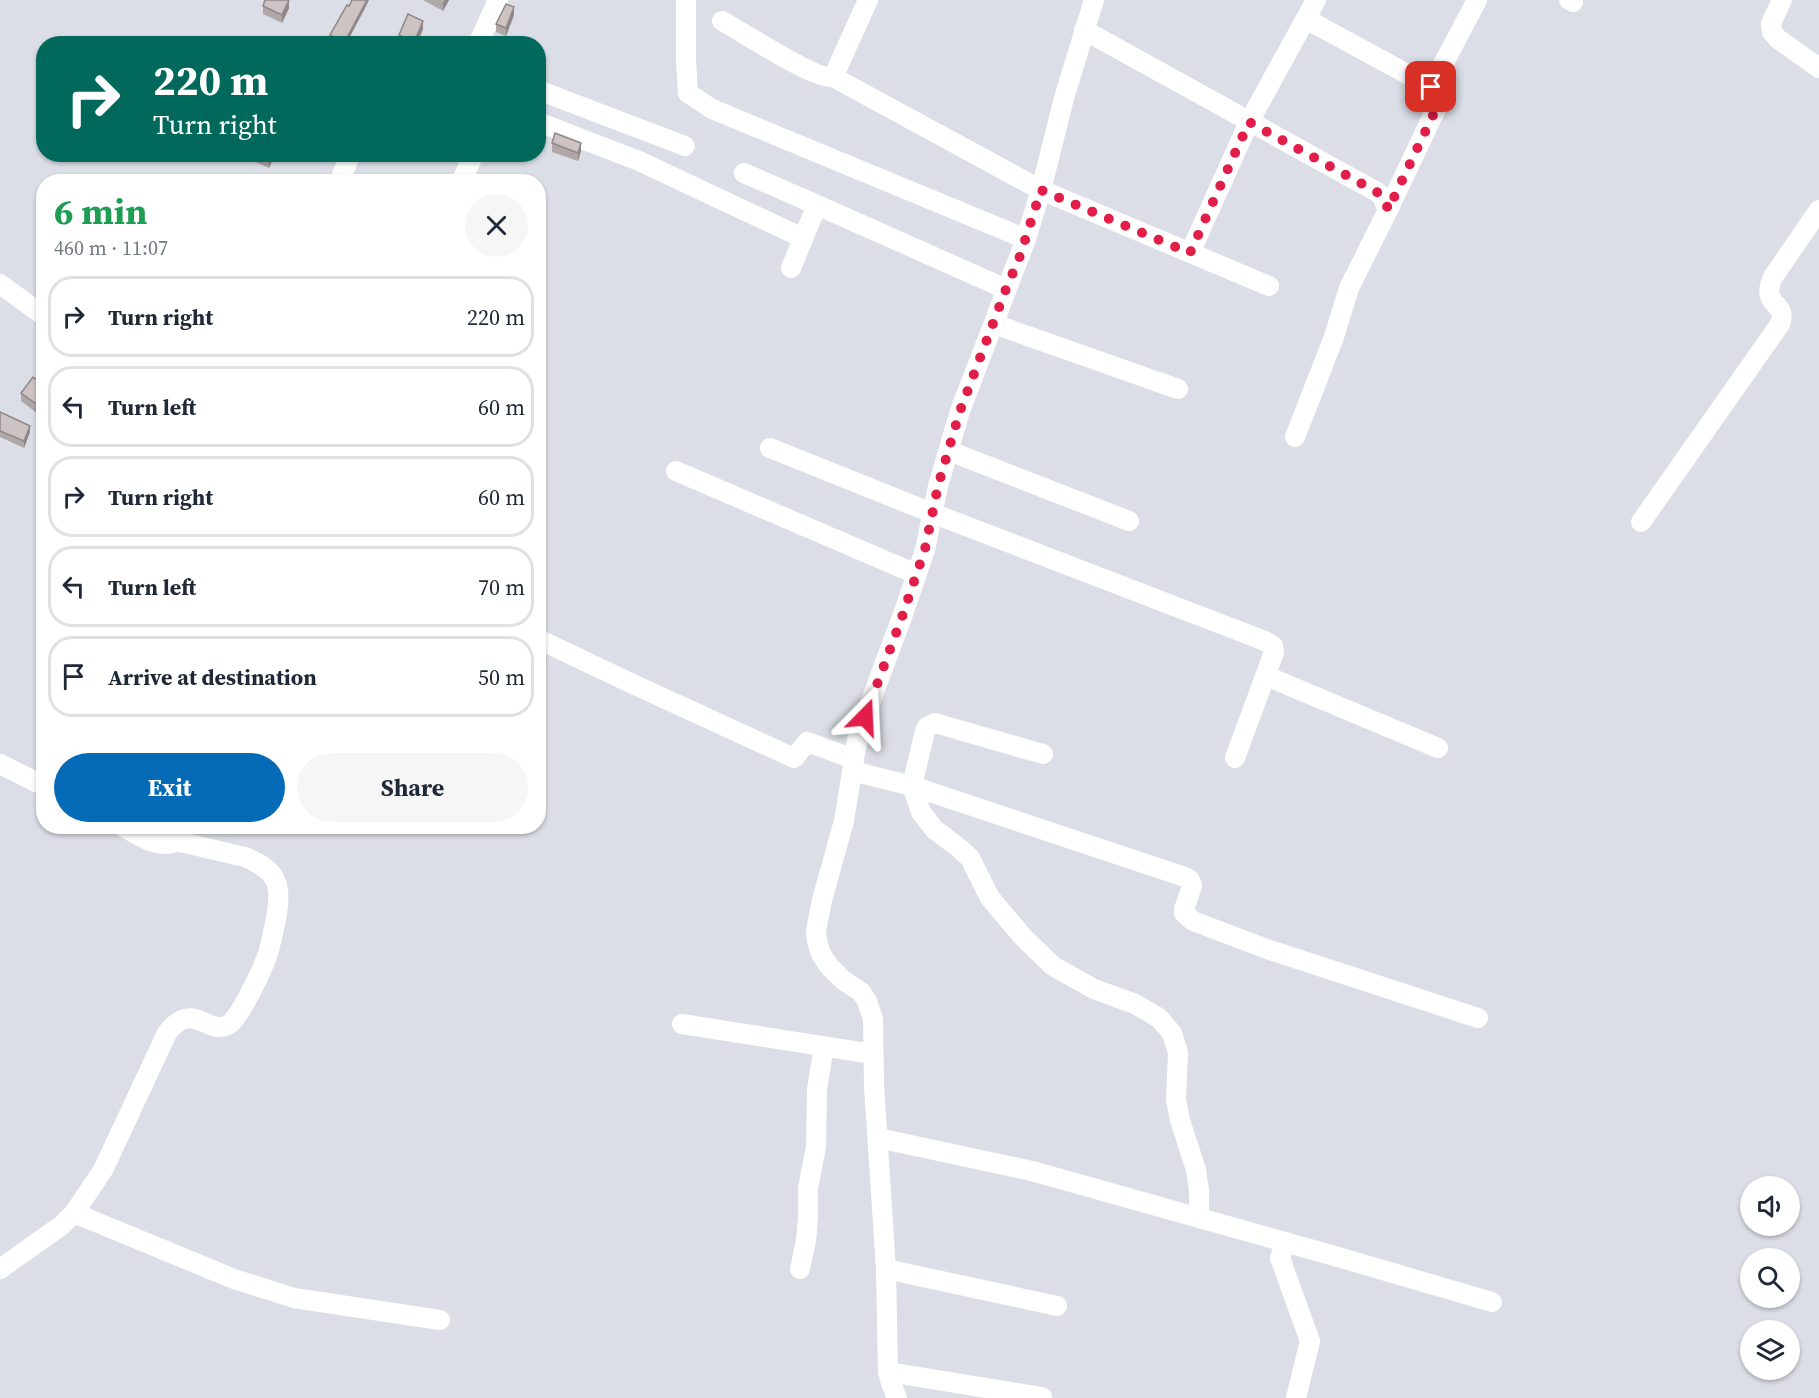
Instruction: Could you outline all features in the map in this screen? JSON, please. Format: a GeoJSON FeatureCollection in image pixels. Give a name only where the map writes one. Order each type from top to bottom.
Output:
{"type":"FeatureCollection","features":[{"type":"Feature","properties":{"kind":"street"},"geometry":{"type":"LineString","coordinates":[[482,36],[498,0]]}},
{"type":"Feature","properties":{"kind":"street"},"geometry":{"type":"LineString","coordinates":[[686,0],[688,93],[712,109],[1026,239]]}},
{"type":"Feature","properties":{"kind":"street"},"geometry":{"type":"LineString","coordinates":[[833,77],[868,0]]}},
{"type":"Feature","properties":{"kind":"street"},"geometry":{"type":"LineString","coordinates":[[897,1398],[888,1372],[886,1269],[874,1086],[873,1019],[867,1001],[861,992],[843,980],[821,954],[816,931],[822,900],[844,821],[858,735],[925,549],[938,486],[960,411],[1026,239],[1064,98],[1094,0]]}},
{"type":"Feature","properties":{"kind":"street"},"geometry":{"type":"LineString","coordinates":[[1190,253],[1249,122],[1316,0]]}},
{"type":"Feature","properties":{"kind":"street"},"geometry":{"type":"LineString","coordinates":[[1431,87],[1477,0]]}},
{"type":"Feature","properties":{"kind":"street"},"geometry":{"type":"LineString","coordinates":[[1782,0],[1771,23],[1772,32],[1778,39],[1819,68]]}},
{"type":"Feature","properties":{"kind":"street"},"geometry":{"type":"LineString","coordinates":[[1295,437],[1334,337],[1349,288],[1436,109],[1439,97],[1431,87],[1306,19]]}},
{"type":"Feature","properties":{"kind":"street"},"geometry":{"type":"LineString","coordinates":[[722,21],[811,72],[829,78],[833,77],[1041,190],[1269,286]]}},
{"type":"Feature","properties":{"kind":"street"},"geometry":{"type":"LineString","coordinates":[[1084,30],[1377,192],[1386,202],[1388,210]]}},
{"type":"Feature","properties":{"kind":"street"},"geometry":{"type":"LineString","coordinates":[[546,93],[685,146]]}},
{"type":"Feature","properties":{"kind":"street"},"geometry":{"type":"LineString","coordinates":[[546,125],[639,161],[803,238]]}},
{"type":"Feature","properties":{"kind":"street"},"geometry":{"type":"LineString","coordinates":[[744,173],[1006,289]]}},
{"type":"Feature","properties":{"kind":"street"},"geometry":{"type":"LineString","coordinates":[[791,268],[817,205]]}},
{"type":"Feature","properties":{"kind":"street"},"geometry":{"type":"LineString","coordinates":[[1641,522],[1780,324],[1781,310],[1769,295],[1768,288],[1773,277],[1819,210]]}},
{"type":"Feature","properties":{"kind":"street"},"geometry":{"type":"LineString","coordinates":[[0,284],[36,310]]}},
{"type":"Feature","properties":{"kind":"street"},"geometry":{"type":"LineString","coordinates":[[994,324],[1178,389]]}},
{"type":"Feature","properties":{"kind":"street"},"geometry":{"type":"LineString","coordinates":[[770,448],[1273,646],[1274,652],[1266,676],[1235,758]]}},
{"type":"Feature","properties":{"kind":"street"},"geometry":{"type":"LineString","coordinates":[[949,451],[1130,521]]}},
{"type":"Feature","properties":{"kind":"street"},"geometry":{"type":"LineString","coordinates":[[676,471],[916,574]]}},
{"type":"Feature","properties":{"kind":"street"},"geometry":{"type":"LineString","coordinates":[[546,643],[794,758],[807,742],[853,765],[1185,877],[1190,880],[1192,886],[1184,909],[1187,917],[1193,921],[1267,950],[1478,1018]]}},
{"type":"Feature","properties":{"kind":"street"},"geometry":{"type":"LineString","coordinates":[[1266,676],[1438,748]]}},
{"type":"Feature","properties":{"kind":"street"},"geometry":{"type":"LineString","coordinates":[[1043,754],[935,723],[925,731],[912,786],[921,812],[933,829],[970,858],[990,898],[1023,937],[1053,966],[1094,989],[1143,1008],[1159,1018],[1172,1033],[1178,1053],[1176,1100],[1196,1170],[1199,1218]]}},
{"type":"Feature","properties":{"kind":"street"},"geometry":{"type":"LineString","coordinates":[[0,764],[36,782]]}},
{"type":"Feature","properties":{"kind":"street"},"geometry":{"type":"LineString","coordinates":[[0,1269],[62,1225],[74,1213],[103,1170],[167,1033],[174,1023],[190,1018],[220,1027],[227,1026],[234,1021],[250,994],[269,952],[279,901],[276,882],[268,870],[256,861],[180,834],[167,844],[152,841],[138,834]]}},
{"type":"Feature","properties":{"kind":"street"},"geometry":{"type":"LineString","coordinates":[[682,1024],[873,1054]]}},
{"type":"Feature","properties":{"kind":"street"},"geometry":{"type":"LineString","coordinates":[[800,1269],[806,1241],[808,1188],[816,1147],[817,1089],[824,1046]]}},
{"type":"Feature","properties":{"kind":"street"},"geometry":{"type":"LineString","coordinates":[[878,1138],[1032,1172],[1287,1242],[1492,1302]]}},
{"type":"Feature","properties":{"kind":"street"},"geometry":{"type":"LineString","coordinates":[[74,1213],[234,1279],[294,1298],[440,1320]]}},
{"type":"Feature","properties":{"kind":"street"},"geometry":{"type":"LineString","coordinates":[[1287,1242],[1280,1258],[1310,1341],[1296,1398]]}},
{"type":"Feature","properties":{"kind":"street"},"geometry":{"type":"LineString","coordinates":[[886,1269],[1057,1306]]}},
{"type":"Feature","properties":{"kind":"street"},"geometry":{"type":"LineString","coordinates":[[888,1372],[1042,1397]]}},
{"type":"Feature","properties":{"kind":"building"},"geometry":{"type":"Polygon","coordinates":[[[265,0],[289,0],[282,15],[263,6],[265,0]]]}},
{"type":"Feature","properties":{"kind":"building"},"geometry":{"type":"Polygon","coordinates":[[[352,0],[367,0],[348,36],[330,35],[347,5],[349,6],[352,0]]]}},
{"type":"Feature","properties":{"kind":"building"},"geometry":{"type":"Polygon","coordinates":[[[506,4],[514,7],[506,28],[496,24],[506,4]]]}},
{"type":"Feature","properties":{"kind":"building"},"geometry":{"type":"Polygon","coordinates":[[[408,14],[423,21],[417,36],[399,35],[408,14]]]}},
{"type":"Feature","properties":{"kind":"building"},"geometry":{"type":"Polygon","coordinates":[[[555,133],[581,143],[578,153],[552,143],[555,133]]]}},
{"type":"Feature","properties":{"kind":"building"},"geometry":{"type":"Polygon","coordinates":[[[33,377],[36,379],[36,404],[21,393],[33,377]]]}},
{"type":"Feature","properties":{"kind":"building"},"geometry":{"type":"Polygon","coordinates":[[[0,412],[30,426],[24,441],[0,431],[0,412]]]}},
{"type":"Feature","properties":{"kind":"route"},"geometry":{"type":"LineString","coordinates":[[865,717],[925,549],[938,486],[960,411],[1020,256],[1041,190],[1190,253],[1249,122],[1377,192],[1386,202],[1388,210],[1439,101],[1436,91],[1431,87]]}}]}
